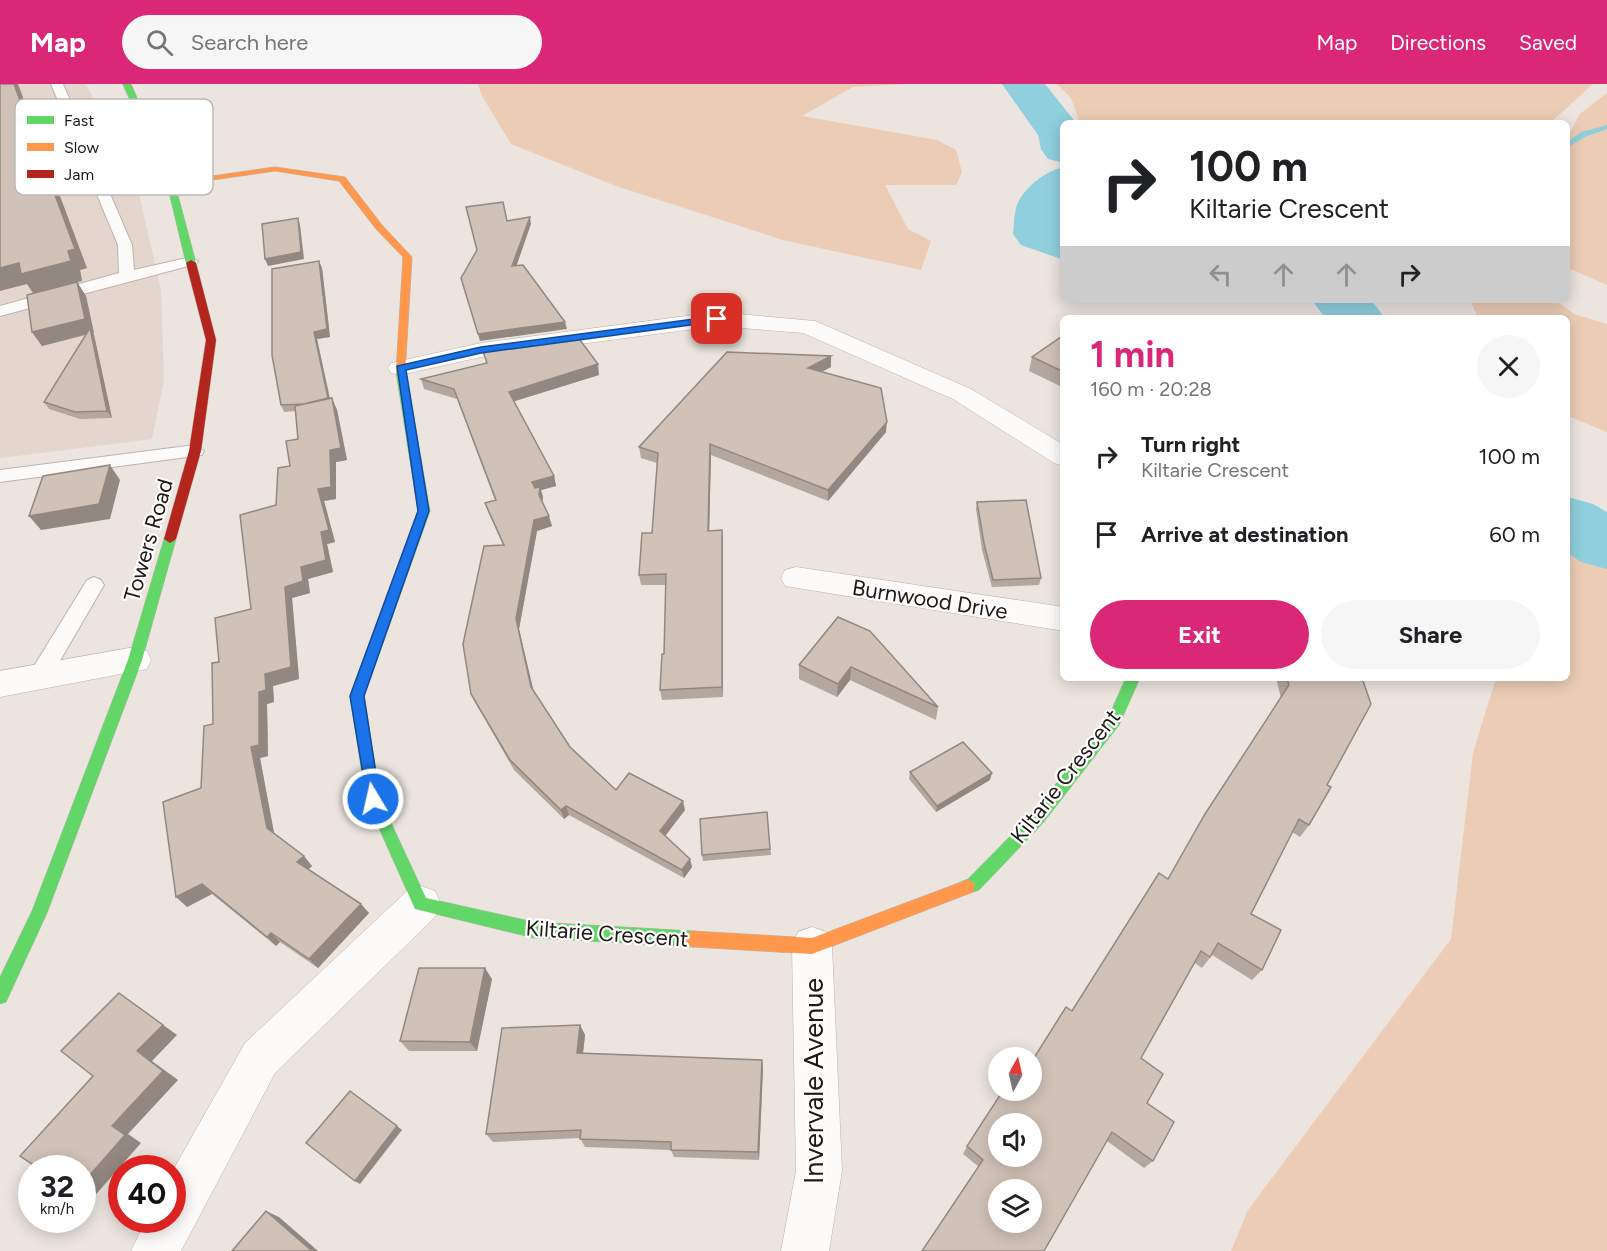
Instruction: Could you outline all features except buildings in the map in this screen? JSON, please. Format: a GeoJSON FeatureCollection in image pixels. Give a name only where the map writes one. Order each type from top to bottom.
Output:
{"type":"FeatureCollection","features":[{"type":"Feature","properties":{"kind":"street","name":"Towers Road"},"geometry":{"type":"LineString","coordinates":[[127,84],[134,99]]}},
{"type":"Feature","properties":{"kind":"street"},"geometry":{"type":"LineString","coordinates":[[155,1251],[260,1058],[421,904],[373,799],[357,696],[423,511],[400,368],[408,258],[379,227],[342,179],[275,169],[213,177]]}},
{"type":"Feature","properties":{"kind":"street","name":"Towers Road"},"geometry":{"type":"LineString","coordinates":[[0,996],[39,913],[135,660],[195,451],[211,340],[174,195]]}},
{"type":"Feature","properties":{"kind":"street"},"geometry":{"type":"LineString","coordinates":[[400,368],[481,350],[717,319],[807,326],[962,394],[1060,455]]}},
{"type":"Feature","properties":{"kind":"street","name":"Burnwood Drive"},"geometry":{"type":"LineString","coordinates":[[796,578],[1060,619]]}},
{"type":"Feature","properties":{"kind":"street"},"geometry":{"type":"LineString","coordinates":[[0,684],[135,660]]}},
{"type":"Feature","properties":{"kind":"street","name":"Kiltarie Crescent"},"geometry":{"type":"LineString","coordinates":[[421,904],[534,930],[812,946],[973,885],[1038,818],[1114,721],[1131,681]]}},
{"type":"Feature","properties":{"kind":"street","name":"Invervale Avenue"},"geometry":{"type":"LineString","coordinates":[[805,1251],[819,1171],[812,946]]}},
{"type":"Feature","properties":{"kind":"lane"},"geometry":{"type":"LineString","coordinates":[[57,84],[63,99]]}},
{"type":"Feature","properties":{"kind":"lane"},"geometry":{"type":"LineString","coordinates":[[104,195],[125,245],[127,276]]}},
{"type":"Feature","properties":{"kind":"lane"},"geometry":{"type":"LineString","coordinates":[[0,311],[191,261]]}},
{"type":"Feature","properties":{"kind":"lane"},"geometry":{"type":"LineString","coordinates":[[0,476],[195,451]]}},
{"type":"Feature","properties":{"kind":"lane"},"geometry":{"type":"LineString","coordinates":[[39,677],[94,585]]}},
{"type":"Feature","properties":{"kind":"shaded area"},"geometry":{"type":"Polygon","coordinates":[[[0,84],[86,84],[93,99],[15,99],[15,195],[139,195],[161,290],[164,380],[152,439],[0,458],[0,84]]]}},
{"type":"Feature","properties":{"kind":"shaded area"},"geometry":{"type":"Polygon","coordinates":[[[478,84],[909,84],[853,87],[802,116],[937,140],[956,150],[962,172],[956,185],[885,185],[908,229],[931,241],[921,270],[783,240],[616,186],[511,144],[482,96],[478,84]]]}},
{"type":"Feature","properties":{"kind":"shaded area"},"geometry":{"type":"Polygon","coordinates":[[[1057,84],[1593,84],[1553,120],[1079,120],[1071,98],[1057,84]]]}},
{"type":"Feature","properties":{"kind":"shaded area"},"geometry":{"type":"Polygon","coordinates":[[[1607,93],[1607,285],[1570,269],[1570,132],[1580,114],[1607,93]]]}},
{"type":"Feature","properties":{"kind":"shaded area"},"geometry":{"type":"Polygon","coordinates":[[[1471,303],[1559,303],[1574,314],[1607,324],[1607,432],[1570,417],[1570,315],[1477,315],[1471,303]]]}},
{"type":"Feature","properties":{"kind":"shaded area"},"geometry":{"type":"Polygon","coordinates":[[[1570,539],[1607,562],[1607,1251],[1231,1251],[1248,1210],[1451,939],[1473,753],[1495,681],[1570,681],[1570,539]]]}},
{"type":"Feature","properties":{"kind":"waterway"},"geometry":{"type":"LineString","coordinates":[[1023,84],[1060,133]]}},
{"type":"Feature","properties":{"kind":"waterway"},"geometry":{"type":"LineString","coordinates":[[1570,144],[1584,134],[1607,127]]}},
{"type":"Feature","properties":{"kind":"waterway"},"geometry":{"type":"LineString","coordinates":[[1060,185],[1042,205],[1039,234],[1060,242]]}},
{"type":"Feature","properties":{"kind":"waterway"},"geometry":{"type":"LineString","coordinates":[[1343,303],[1353,315]]}},
{"type":"Feature","properties":{"kind":"waterway"},"geometry":{"type":"LineString","coordinates":[[1570,522],[1607,544]]}},
{"type":"Feature","properties":{"kind":"traffic: fast"},"geometry":{"type":"LineString","coordinates":[[127,84],[134,99]]}},
{"type":"Feature","properties":{"kind":"traffic: fast"},"geometry":{"type":"LineString","coordinates":[[174,195],[191,263]]}},
{"type":"Feature","properties":{"kind":"traffic: fast"},"geometry":{"type":"LineString","coordinates":[[401,372],[424,511],[357,696],[373,799],[421,904],[534,930],[693,939]]}},
{"type":"Feature","properties":{"kind":"traffic: fast"},"geometry":{"type":"LineString","coordinates":[[0,996],[39,913],[135,660],[170,539]]}},
{"type":"Feature","properties":{"kind":"traffic: fast"},"geometry":{"type":"LineString","coordinates":[[967,887],[973,885],[1038,818],[1114,721],[1132,681]]}},
{"type":"Feature","properties":{"kind":"traffic: slow"},"geometry":{"type":"LineString","coordinates":[[213,178],[275,169],[342,179],[379,227],[408,257],[401,372]]}},
{"type":"Feature","properties":{"kind":"traffic: slow"},"geometry":{"type":"LineString","coordinates":[[693,939],[812,946],[967,887]]}},
{"type":"Feature","properties":{"kind":"traffic: jam"},"geometry":{"type":"LineString","coordinates":[[170,539],[195,451],[211,340],[191,263]]}},
{"type":"Feature","properties":{"kind":"route"},"geometry":{"type":"LineString","coordinates":[[373,799],[357,696],[423,511],[400,368],[481,350],[717,319]]}}]}
